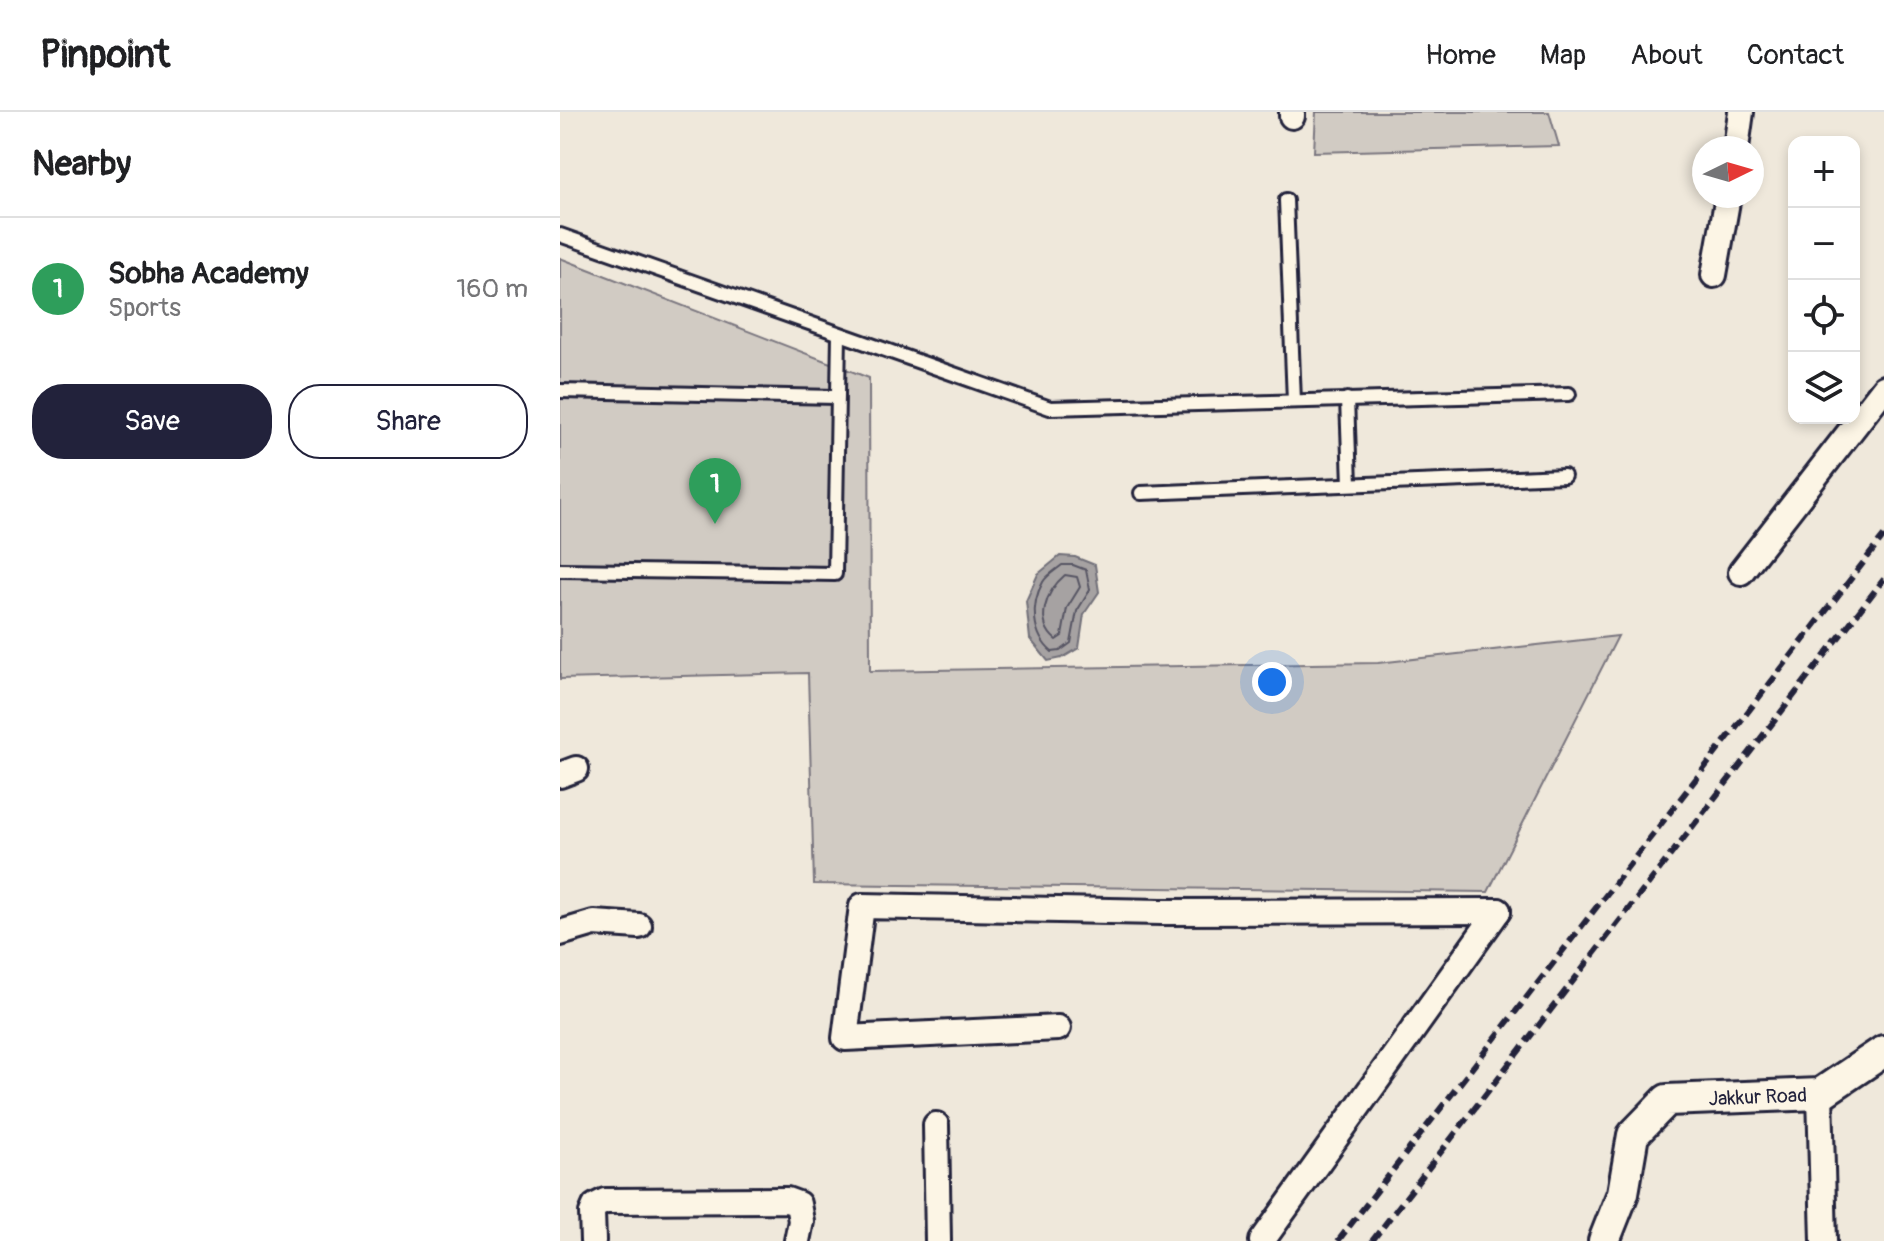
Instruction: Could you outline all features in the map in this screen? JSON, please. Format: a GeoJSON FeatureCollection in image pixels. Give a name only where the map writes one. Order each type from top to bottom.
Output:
{"type":"FeatureCollection","features":[{"type":"Feature","properties":{"kind":"street"},"geometry":{"type":"LineString","coordinates":[[1738,136],[1741,112]]}},
{"type":"Feature","properties":{"kind":"street"},"geometry":{"type":"LineString","coordinates":[[1714,275],[1726,208]]}},
{"type":"Feature","properties":{"kind":"street"},"geometry":{"type":"LineString","coordinates":[[1741,572],[1884,388]]}},
{"type":"Feature","properties":{"kind":"street"},"geometry":{"type":"LineString","coordinates":[[1058,1028],[845,1038],[862,906],[1161,912],[1498,911],[1262,1241]]}},
{"type":"Feature","properties":{"kind":"street"},"geometry":{"type":"LineString","coordinates":[[560,933],[594,923],[639,926]]}},
{"type":"Feature","properties":{"kind":"street","name":"Jakkur Road"},"geometry":{"type":"LineString","coordinates":[[1604,1241],[1623,1193],[1633,1135],[1667,1100],[1820,1094],[1884,1051]]}},
{"type":"Feature","properties":{"kind":"street"},"geometry":{"type":"LineString","coordinates":[[1820,1094],[1824,1241]]}},
{"type":"Feature","properties":{"kind":"street"},"geometry":{"type":"LineString","coordinates":[[936,1125],[938,1241]]}},
{"type":"Feature","properties":{"kind":"street"},"geometry":{"type":"LineString","coordinates":[[593,1241],[592,1213],[595,1206],[605,1201],[787,1200],[798,1204],[801,1221],[797,1241]]}},
{"type":"Feature","properties":{"kind":"lane"},"geometry":{"type":"LineString","coordinates":[[1286,200],[1294,401]]}},
{"type":"Feature","properties":{"kind":"lane"},"geometry":{"type":"LineString","coordinates":[[560,235],[1050,408],[1569,394]]}},
{"type":"Feature","properties":{"kind":"lane"},"geometry":{"type":"LineString","coordinates":[[560,570],[835,574],[839,334]]}},
{"type":"Feature","properties":{"kind":"lane"},"geometry":{"type":"LineString","coordinates":[[560,391],[837,397]]}},
{"type":"Feature","properties":{"kind":"lane"},"geometry":{"type":"LineString","coordinates":[[1347,399],[1350,484]]}},
{"type":"Feature","properties":{"kind":"lane"},"geometry":{"type":"LineString","coordinates":[[1141,493],[1564,476]]}},
{"type":"Feature","properties":{"kind":"shaded area"},"geometry":{"type":"Polygon","coordinates":[[[1316,112],[1549,112],[1559,146],[1314,152],[1316,112]]]}},
{"type":"Feature","properties":{"kind":"shaded area"},"geometry":{"type":"Polygon","coordinates":[[[560,258],[869,378],[870,671],[1378,663],[1618,636],[1488,892],[814,884],[808,673],[560,679],[560,258]]]}},
{"type":"Feature","properties":{"kind":"water"},"geometry":{"type":"Polygon","coordinates":[[[1060,556],[1075,557],[1095,565],[1099,592],[1084,614],[1079,648],[1062,658],[1048,661],[1030,639],[1026,601],[1038,574],[1060,556]]]}},
{"type":"Feature","properties":{"kind":"railway"},"geometry":{"type":"LineString","coordinates":[[1338,1241],[1884,536]]}},
{"type":"Feature","properties":{"kind":"railway"},"geometry":{"type":"LineString","coordinates":[[1372,1241],[1884,579]]}},
{"type":"Feature","properties":{"kind":"place","name":"Sobha Academy"},"geometry":{"type":"Point","coordinates":[715,524]}}]}
